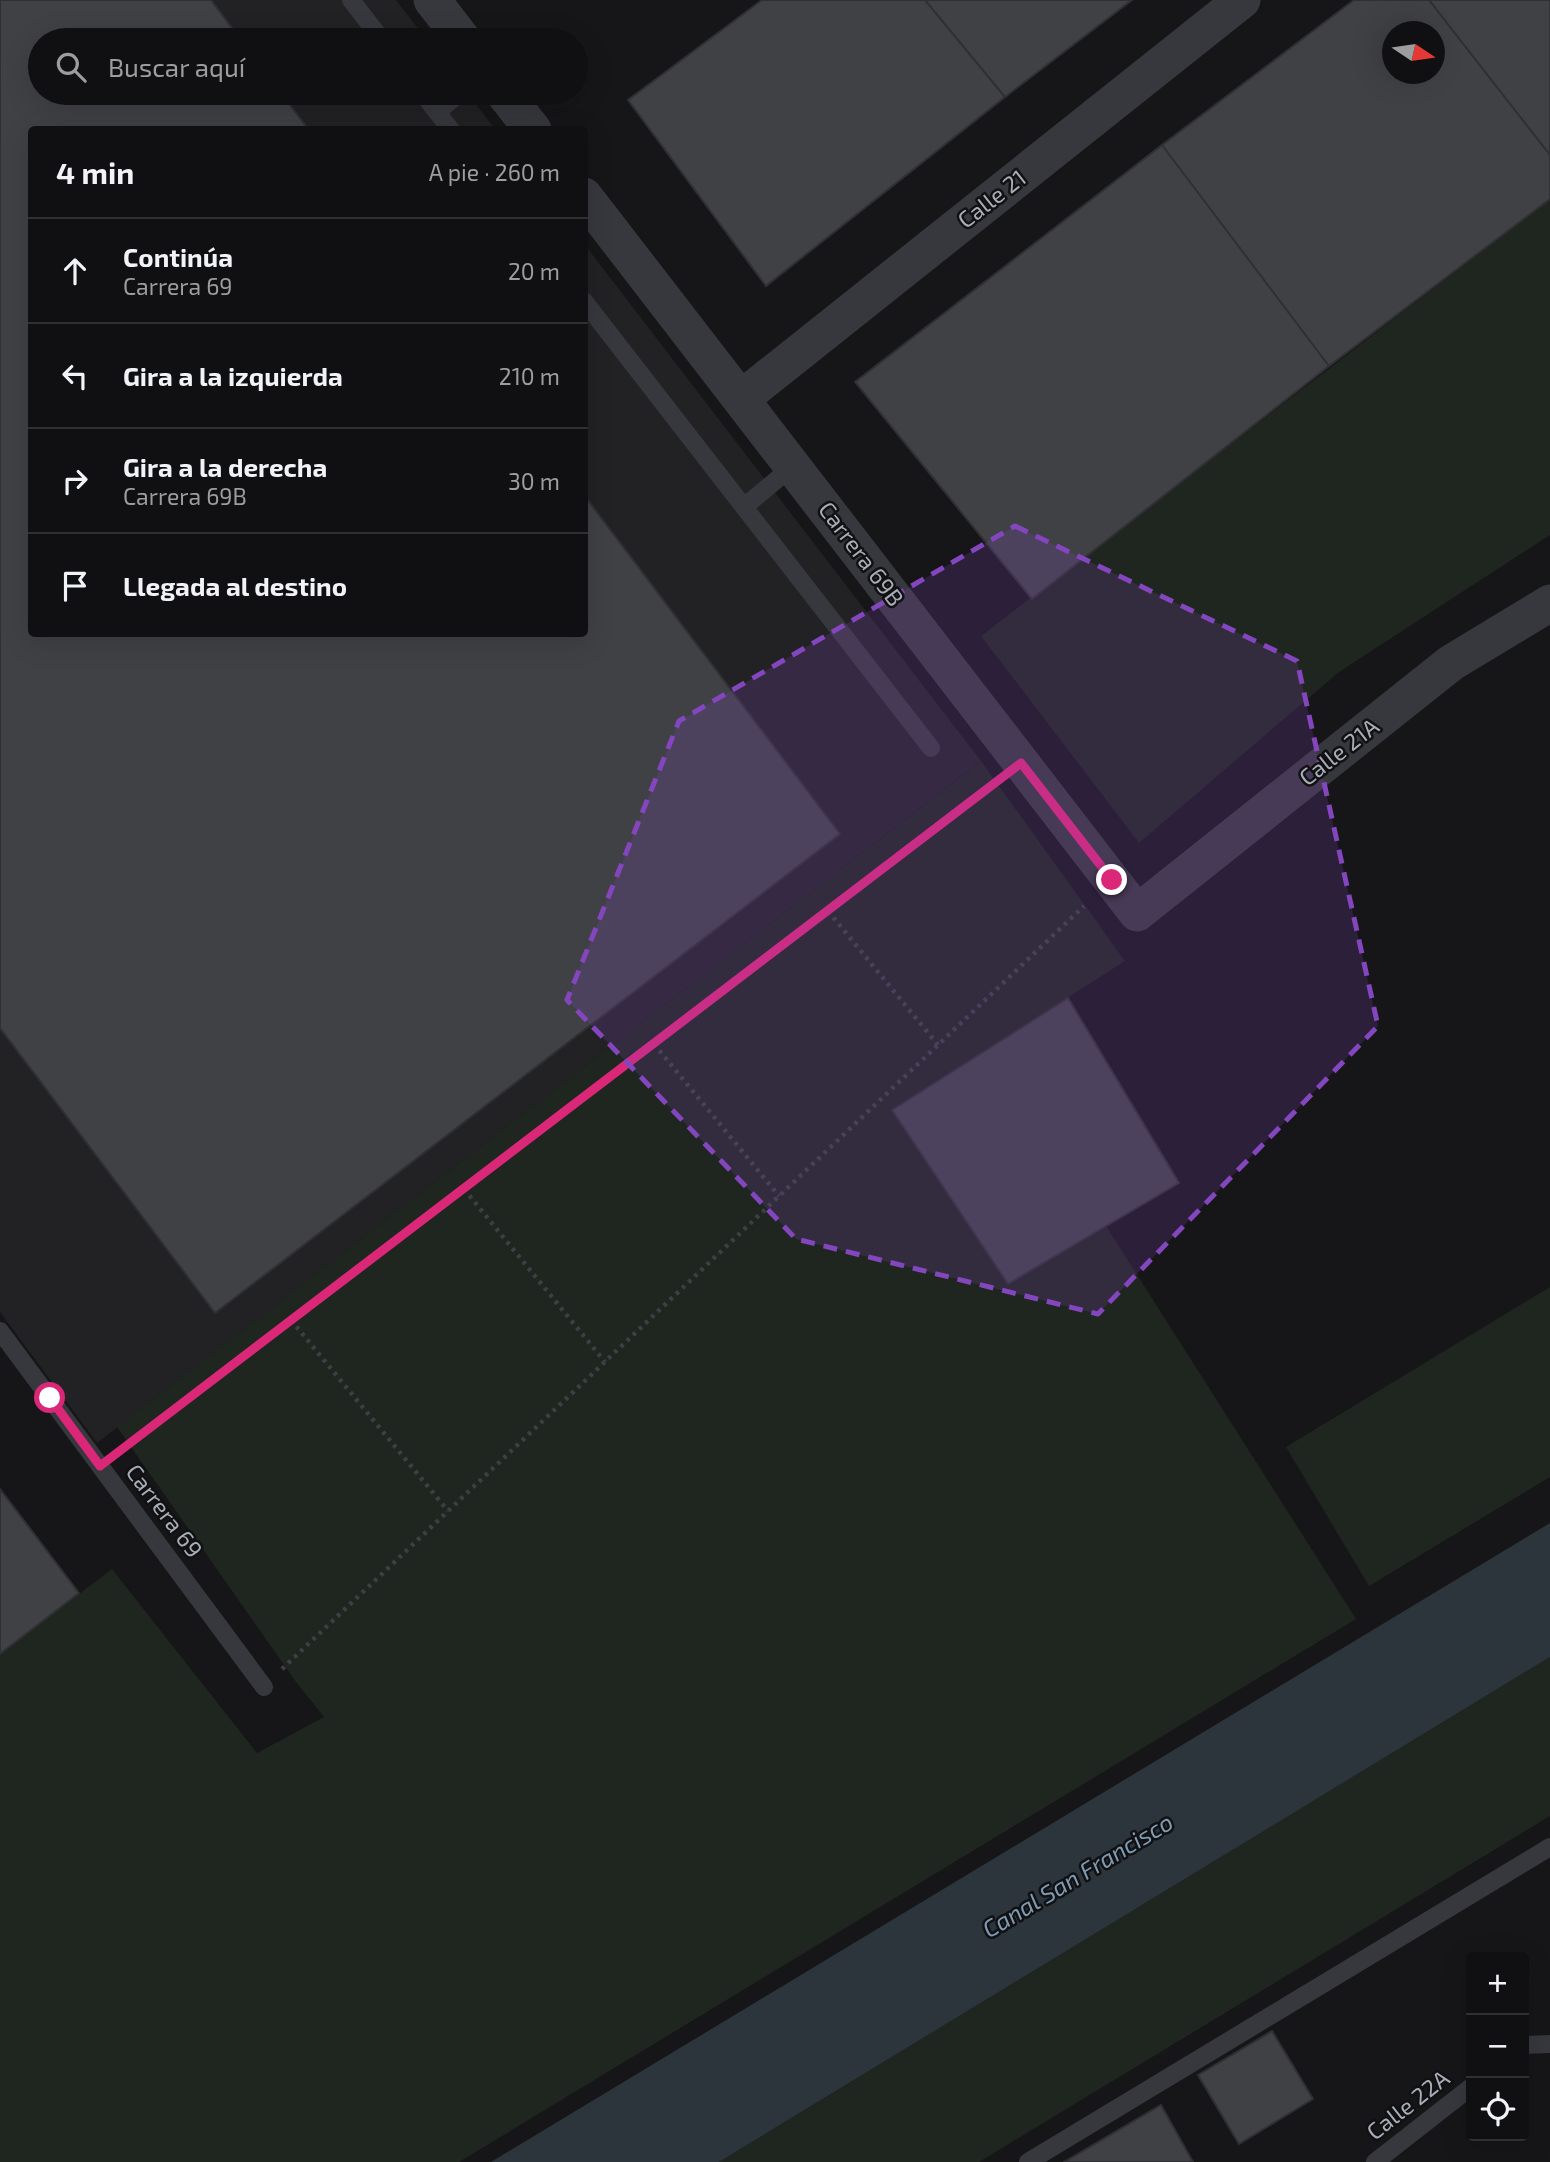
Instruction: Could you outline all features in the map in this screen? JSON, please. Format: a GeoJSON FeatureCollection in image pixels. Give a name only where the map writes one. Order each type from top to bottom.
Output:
{"type":"FeatureCollection","features":[{"type":"Feature","properties":{"kind":"street"},"geometry":{"type":"LineString","coordinates":[[432,0],[454,28]]}},
{"type":"Feature","properties":{"kind":"street","name":"Calle 21"},"geometry":{"type":"LineString","coordinates":[[742,398],[1242,0]]}},
{"type":"Feature","properties":{"kind":"street"},"geometry":{"type":"LineString","coordinates":[[513,105],[530,126]]}},
{"type":"Feature","properties":{"kind":"street","name":"Carrera 69B"},"geometry":{"type":"LineString","coordinates":[[588,201],[1137,913]]}},
{"type":"Feature","properties":{"kind":"street","name":"Calle 21A"},"geometry":{"type":"LineString","coordinates":[[1137,913],[1451,663],[1550,603]]}},
{"type":"Feature","properties":{"kind":"lane"},"geometry":{"type":"LineString","coordinates":[[351,0],[373,28]]}},
{"type":"Feature","properties":{"kind":"lane"},"geometry":{"type":"LineString","coordinates":[[431,105],[448,126]]}},
{"type":"Feature","properties":{"kind":"lane"},"geometry":{"type":"LineString","coordinates":[[437,112],[445,105]]}},
{"type":"Feature","properties":{"kind":"lane"},"geometry":{"type":"LineString","coordinates":[[588,306],[931,748]]}},
{"type":"Feature","properties":{"kind":"lane"},"geometry":{"type":"LineString","coordinates":[[744,507],[793,466]]}},
{"type":"Feature","properties":{"kind":"lane","name":"Carrera 69"},"geometry":{"type":"LineString","coordinates":[[0,1331],[264,1687]]}},
{"type":"Feature","properties":{"kind":"lane"},"geometry":{"type":"LineString","coordinates":[[1028,2162],[1550,1847]]}},
{"type":"Feature","properties":{"kind":"lane"},"geometry":{"type":"LineString","coordinates":[[1529,2045],[1550,2044]]}},
{"type":"Feature","properties":{"kind":"lane","name":"Calle 22A"},"geometry":{"type":"LineString","coordinates":[[1375,2162],[1466,2091]]}},
{"type":"Feature","properties":{"kind":"path"},"geometry":{"type":"LineString","coordinates":[[100,1466],[1021,763]]}},
{"type":"Feature","properties":{"kind":"path"},"geometry":{"type":"LineString","coordinates":[[264,1687],[1112,880]]}},
{"type":"Feature","properties":{"kind":"path"},"geometry":{"type":"LineString","coordinates":[[828,911],[938,1045]]}},
{"type":"Feature","properties":{"kind":"path"},"geometry":{"type":"LineString","coordinates":[[654,1044],[779,1196]]}},
{"type":"Feature","properties":{"kind":"path"},"geometry":{"type":"LineString","coordinates":[[464,1189],[605,1362]]}},
{"type":"Feature","properties":{"kind":"path"},"geometry":{"type":"LineString","coordinates":[[291,1320],[448,1511]]}},
{"type":"Feature","properties":{"kind":"highlighted area"},"geometry":{"type":"Polygon","coordinates":[[[1015,526],[1297,661],[1378,1026],[1098,1314],[796,1239],[567,1000],[679,721],[1015,526]]]}},
{"type":"Feature","properties":{"kind":"shaded area"},"geometry":{"type":"Polygon","coordinates":[[[0,0],[396,0],[418,28],[28,28],[28,105],[476,105],[493,126],[28,126],[28,637],[588,637],[588,249],[981,761],[97,1443],[0,1312],[0,0]]]}},
{"type":"Feature","properties":{"kind":"shaded area"},"geometry":{"type":"Polygon","coordinates":[[[1550,199],[1550,535],[1339,672],[1139,843],[981,636],[1550,199]]]}},
{"type":"Feature","properties":{"kind":"shaded area"},"geometry":{"type":"Polygon","coordinates":[[[981,761],[1125,961],[892,1110],[1008,1284],[1106,1226],[1356,1619],[459,2162],[0,2162],[0,1654],[112,1569],[257,1753],[324,1717],[296,1682],[117,1427],[981,761]]]}},
{"type":"Feature","properties":{"kind":"shaded area"},"geometry":{"type":"Polygon","coordinates":[[[1550,1287],[1550,1477],[1369,1586],[1286,1447],[1550,1287]]]}},
{"type":"Feature","properties":{"kind":"shaded area"},"geometry":{"type":"Polygon","coordinates":[[[1550,1657],[1550,1816],[979,2162],[719,2162],[1550,1657]]]}},
{"type":"Feature","properties":{"kind":"water","name":"Canal San Francisco"},"geometry":{"type":"Polygon","coordinates":[[[1550,1523],[1550,1657],[719,2162],[491,2162],[1550,1523]]]}},
{"type":"Feature","properties":{"kind":"building"},"geometry":{"type":"Polygon","coordinates":[[[0,0],[211,0],[232,28],[28,28],[28,105],[290,105],[306,126],[28,126],[28,637],[588,637],[588,500],[840,834],[215,1313],[0,1028],[0,0]]]}},
{"type":"Feature","properties":{"kind":"building"},"geometry":{"type":"Polygon","coordinates":[[[762,0],[925,0],[1005,97],[766,286],[628,100],[762,0]]]}},
{"type":"Feature","properties":{"kind":"building"},"geometry":{"type":"Polygon","coordinates":[[[925,0],[1132,0],[1005,97],[925,0]]]}},
{"type":"Feature","properties":{"kind":"building"},"geometry":{"type":"Polygon","coordinates":[[[1354,0],[1429,0],[1550,155],[1550,199],[1329,366],[1162,145],[1354,0]]]}},
{"type":"Feature","properties":{"kind":"building"},"geometry":{"type":"Polygon","coordinates":[[[1429,0],[1550,0],[1550,155],[1429,0]]]}},
{"type":"Feature","properties":{"kind":"building"},"geometry":{"type":"Polygon","coordinates":[[[1162,145],[1329,366],[1032,599],[855,382],[1162,145]]]}},
{"type":"Feature","properties":{"kind":"building"},"geometry":{"type":"Polygon","coordinates":[[[1068,998],[1179,1183],[1008,1284],[892,1110],[1068,998]]]}},
{"type":"Feature","properties":{"kind":"building"},"geometry":{"type":"Polygon","coordinates":[[[0,1489],[79,1593],[0,1654],[0,1489]]]}},
{"type":"Feature","properties":{"kind":"building"},"geometry":{"type":"Polygon","coordinates":[[[1272,2031],[1313,2099],[1239,2144],[1198,2075],[1272,2031]]]}},
{"type":"Feature","properties":{"kind":"building"},"geometry":{"type":"Polygon","coordinates":[[[1161,2105],[1193,2162],[1064,2162],[1161,2105]]]}},
{"type":"Feature","properties":{"kind":"route"},"geometry":{"type":"LineString","coordinates":[[50,1398],[100,1466],[1021,763],[1112,880]]}}]}
